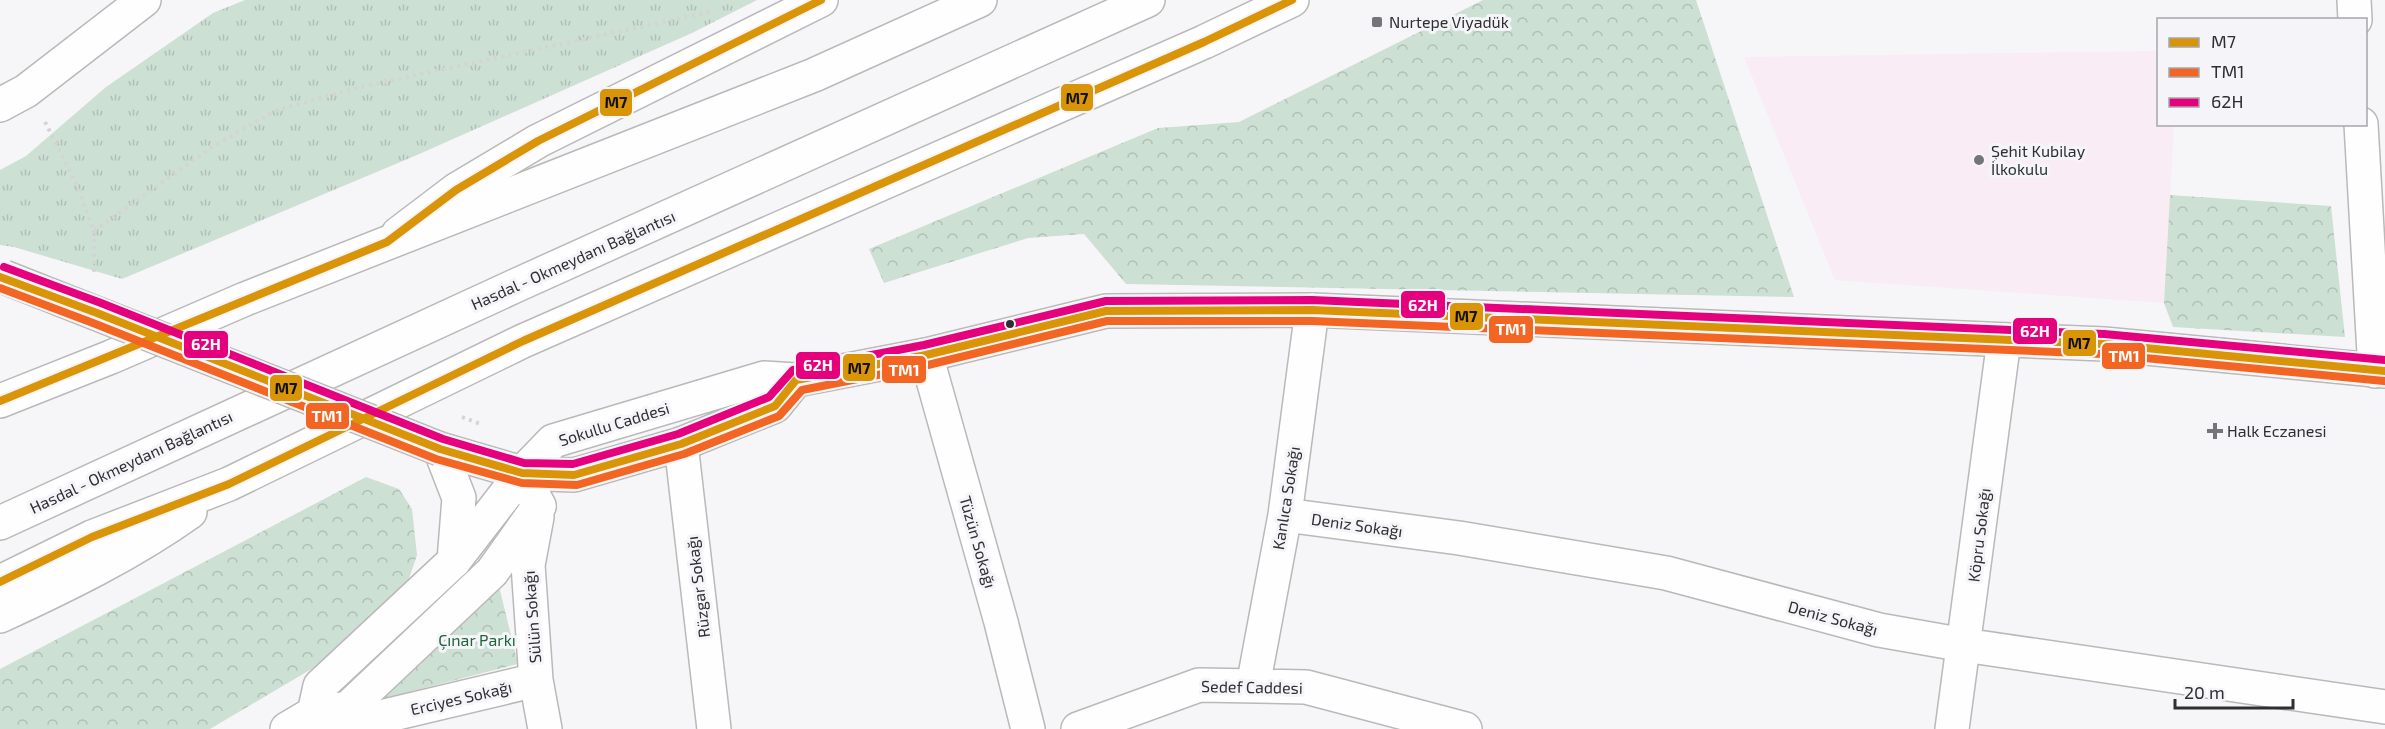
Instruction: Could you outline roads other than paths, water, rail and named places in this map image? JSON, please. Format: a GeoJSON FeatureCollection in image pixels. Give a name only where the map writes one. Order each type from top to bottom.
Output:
{"type":"FeatureCollection","features":[{"type":"Feature","properties":{"kind":"main road"},"geometry":{"type":"LineString","coordinates":[[9,93],[144,0]]}},
{"type":"Feature","properties":{"kind":"main road"},"geometry":{"type":"LineString","coordinates":[[387,242],[456,190],[538,141],[821,0]]}},
{"type":"Feature","properties":{"kind":"main road"},"geometry":{"type":"LineString","coordinates":[[0,401],[387,242],[814,75],[980,0]]}},
{"type":"Feature","properties":{"kind":"main road","name":"Hasdal - Okmeydanı Bağlantısı"},"geometry":{"type":"LineString","coordinates":[[0,523],[517,285],[1148,0]]}},
{"type":"Feature","properties":{"kind":"main road"},"geometry":{"type":"LineString","coordinates":[[0,582],[92,537],[229,484],[524,341],[1204,42],[1292,0]]}},
{"type":"Feature","properties":{"kind":"main road"},"geometry":{"type":"LineString","coordinates":[[2354,0],[2355,18]]}},
{"type":"Feature","properties":{"kind":"main road"},"geometry":{"type":"LineString","coordinates":[[2361,126],[2380,371]]}},
{"type":"Feature","properties":{"kind":"main road"},"geometry":{"type":"LineString","coordinates":[[2,277],[440,449],[522,473],[539,506],[492,572],[348,708],[301,721]]}},
{"type":"Feature","properties":{"kind":"main road","name":"Sokullu Caddesi"},"geometry":{"type":"LineString","coordinates":[[522,473],[553,441],[764,378],[796,380],[926,355],[1106,311],[1312,310],[2104,344],[2380,371]]}},
{"type":"Feature","properties":{"kind":"main road","name":"Kanlıca Sokağı"},"geometry":{"type":"LineString","coordinates":[[1253,686],[1284,515],[1312,310]]}},
{"type":"Feature","properties":{"kind":"main road","name":"Köpru Sokağı"},"geometry":{"type":"LineString","coordinates":[[1952,729],[2004,340]]}},
{"type":"Feature","properties":{"kind":"main road","name":"Tüzün Sokağı"},"geometry":{"type":"LineString","coordinates":[[926,355],[1001,622],[1028,729]]}},
{"type":"Feature","properties":{"kind":"main road","name":"Sokullu Caddesi"},"geometry":{"type":"LineString","coordinates":[[522,473],[574,475],[681,444],[774,406],[796,380]]}},
{"type":"Feature","properties":{"kind":"main road","name":"Rüzgar Sokağı"},"geometry":{"type":"LineString","coordinates":[[681,444],[714,729]]}},
{"type":"Feature","properties":{"kind":"main road"},"geometry":{"type":"LineString","coordinates":[[440,449],[459,498],[454,561]]}},
{"type":"Feature","properties":{"kind":"main road"},"geometry":{"type":"LineString","coordinates":[[301,721],[320,686],[454,561],[522,473]]}},
{"type":"Feature","properties":{"kind":"main road"},"geometry":{"type":"LineString","coordinates":[[0,616],[77,580],[169,528],[229,484]]}},
{"type":"Feature","properties":{"kind":"main road","name":"Sülün Sokağı"},"geometry":{"type":"LineString","coordinates":[[539,506],[528,565],[536,680],[545,729]]}},
{"type":"Feature","properties":{"kind":"main road","name":"Deniz Sokağı"},"geometry":{"type":"LineString","coordinates":[[1284,515],[1459,538],[1666,573],[1879,630],[1964,645],[2385,707]]}},
{"type":"Feature","properties":{"kind":"main road","name":"Erciyes Sokağı"},"geometry":{"type":"LineString","coordinates":[[301,721],[372,719],[536,680]]}},
{"type":"Feature","properties":{"kind":"main road","name":"Sedef Caddesi"},"geometry":{"type":"LineString","coordinates":[[1078,729],[1199,685],[1306,687],[1391,719],[1465,729]]}},
{"type":"Feature","properties":{"kind":"place","name":"Nurtepe Viyadük"},"geometry":{"type":"Point","coordinates":[1377,22]}},
{"type":"Feature","properties":{"kind":"place","name":"Şehit Kubilay İlkokulu"},"geometry":{"type":"Point","coordinates":[1979,160]}},
{"type":"Feature","properties":{"kind":"place","name":"Halk Eczanesi"},"geometry":{"type":"Point","coordinates":[2215,431]}},
{"type":"Feature","properties":{"kind":"park label","name":"Çınar Parkı"},"geometry":{"type":"Point","coordinates":[477,640]}}]}
